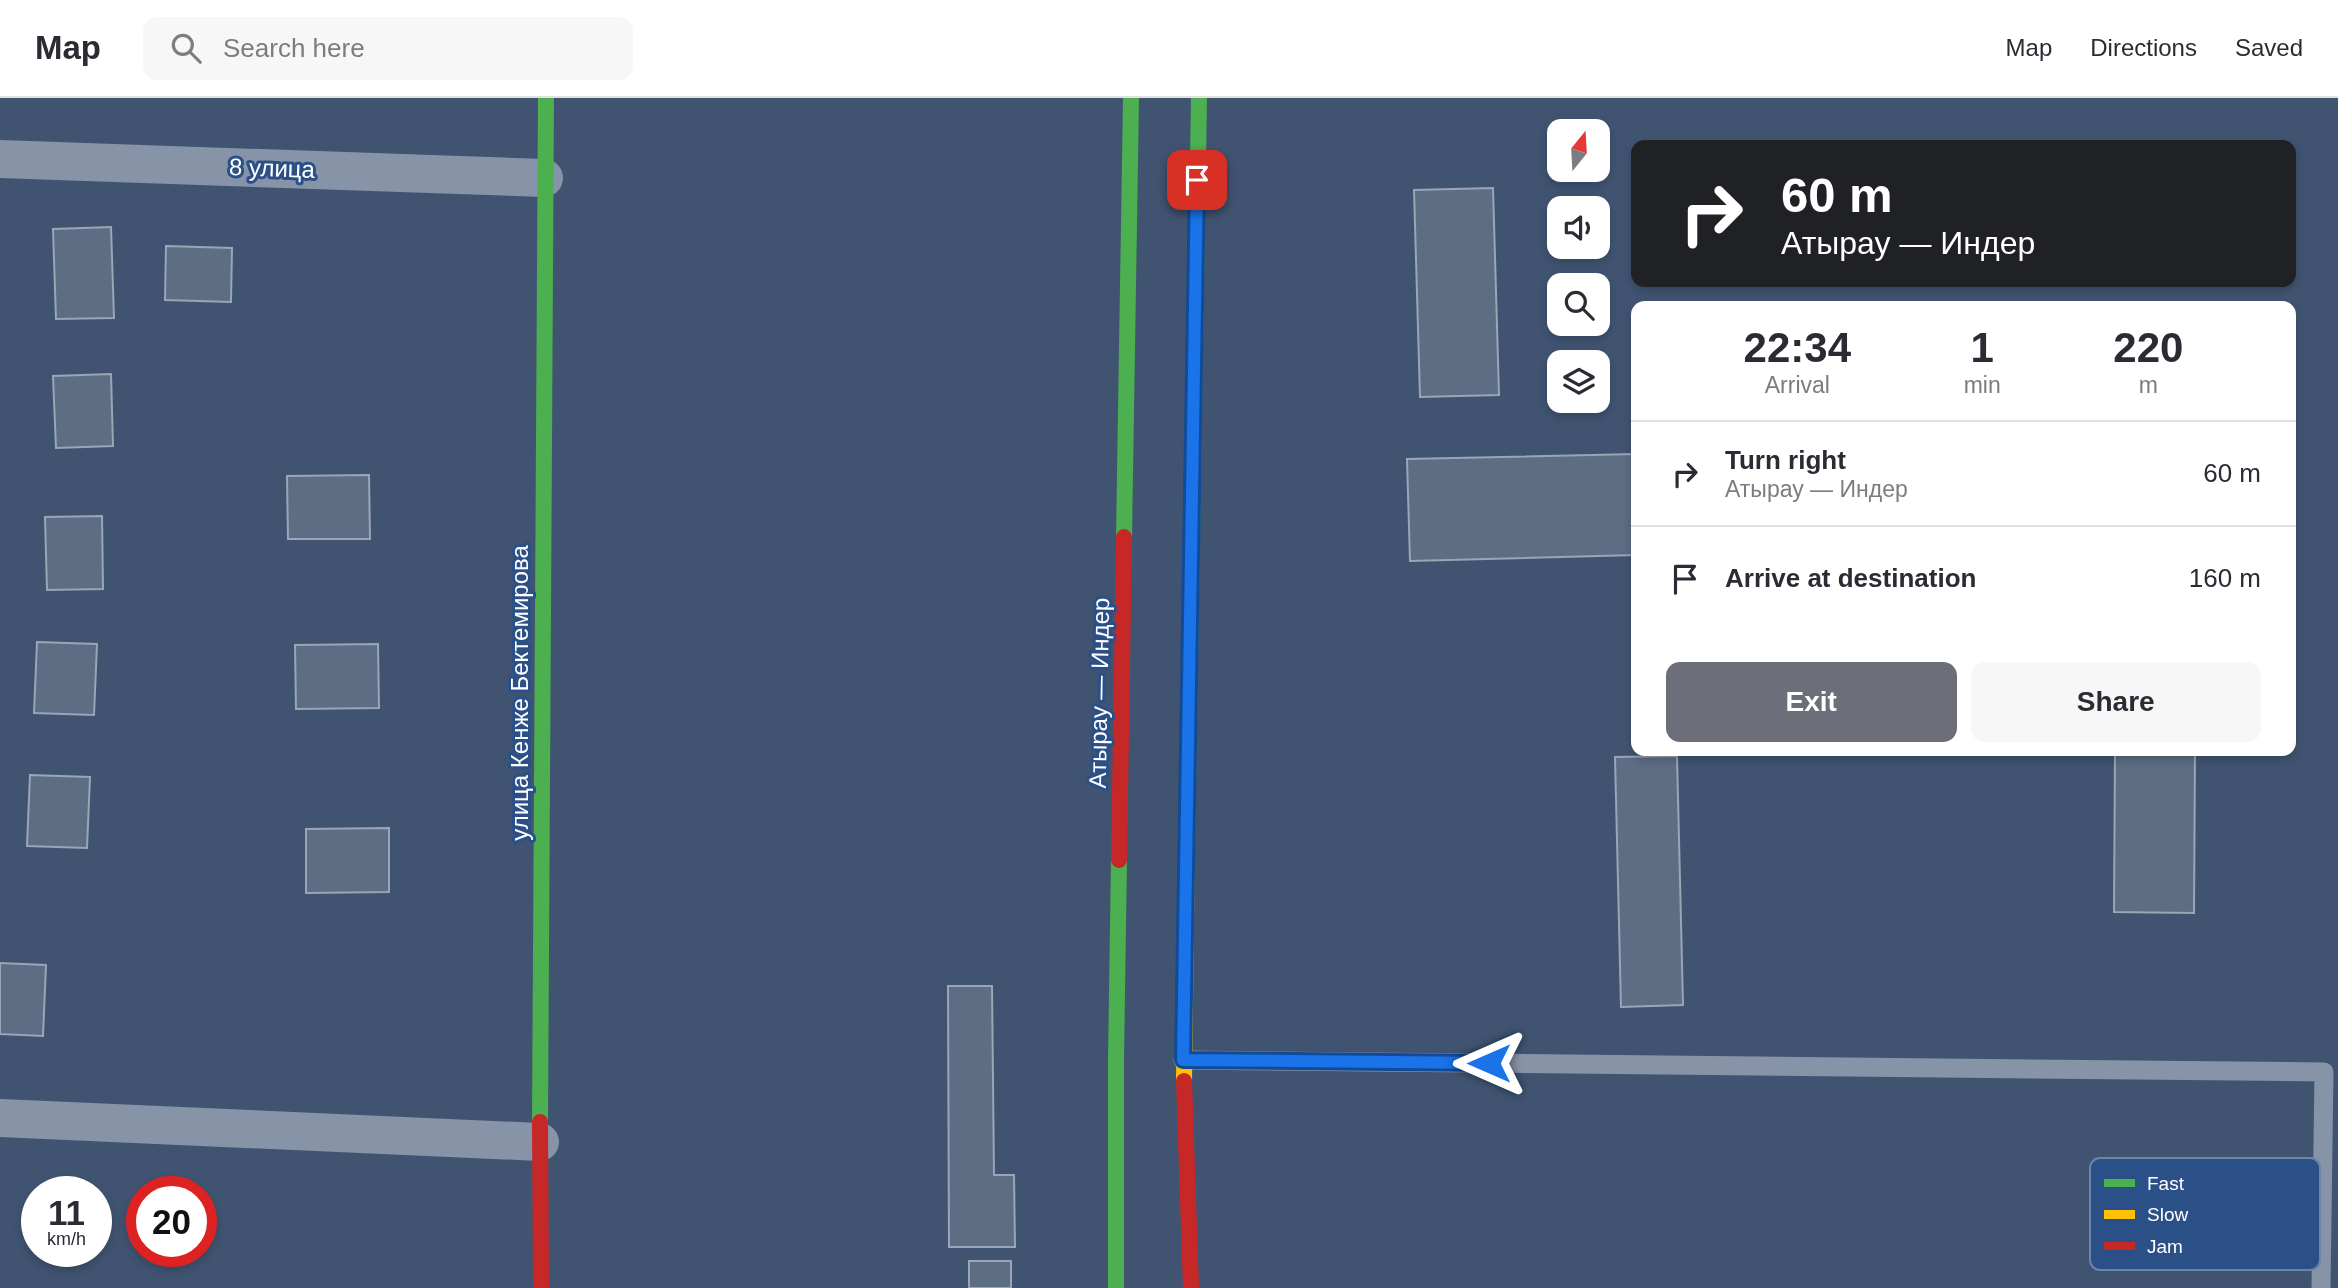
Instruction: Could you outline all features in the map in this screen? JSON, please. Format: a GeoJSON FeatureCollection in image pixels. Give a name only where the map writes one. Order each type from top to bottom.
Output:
{"type":"FeatureCollection","features":[{"type":"Feature","properties":{"kind":"main road","name":"улица Кенже Бектемирова"},"geometry":{"type":"LineString","coordinates":[[541,1288],[546,98]]}},
{"type":"Feature","properties":{"kind":"main road","name":"Атырау — Индер"},"geometry":{"type":"LineString","coordinates":[[1116,1288],[1116,1059],[1131,98]]}},
{"type":"Feature","properties":{"kind":"main road"},"geometry":{"type":"LineString","coordinates":[[1191,1288],[1183,1060],[1199,98]]}},
{"type":"Feature","properties":{"kind":"street","name":"8 улица"},"geometry":{"type":"LineString","coordinates":[[0,159],[544,178]]}},
{"type":"Feature","properties":{"kind":"street"},"geometry":{"type":"LineString","coordinates":[[0,1118],[540,1142]]}},
{"type":"Feature","properties":{"kind":"lane"},"geometry":{"type":"LineString","coordinates":[[1183,1060],[2324,1072],[2321,1288]]}},
{"type":"Feature","properties":{"kind":"building"},"geometry":{"type":"Polygon","coordinates":[[[1493,188],[1499,395],[1420,397],[1414,190],[1493,188]]]}},
{"type":"Feature","properties":{"kind":"building"},"geometry":{"type":"Polygon","coordinates":[[[111,227],[114,318],[56,319],[53,229],[111,227]]]}},
{"type":"Feature","properties":{"kind":"building"},"geometry":{"type":"Polygon","coordinates":[[[166,246],[232,248],[231,302],[165,300],[166,246]]]}},
{"type":"Feature","properties":{"kind":"building"},"geometry":{"type":"Polygon","coordinates":[[[111,374],[113,446],[56,448],[53,376],[111,374]]]}},
{"type":"Feature","properties":{"kind":"building"},"geometry":{"type":"Polygon","coordinates":[[[1631,454],[1631,555],[1410,561],[1407,459],[1631,454]]]}},
{"type":"Feature","properties":{"kind":"building"},"geometry":{"type":"Polygon","coordinates":[[[369,475],[370,539],[288,539],[287,476],[369,475]]]}},
{"type":"Feature","properties":{"kind":"building"},"geometry":{"type":"Polygon","coordinates":[[[102,516],[103,589],[47,590],[45,517],[102,516]]]}},
{"type":"Feature","properties":{"kind":"building"},"geometry":{"type":"Polygon","coordinates":[[[37,642],[97,644],[94,715],[34,713],[37,642]]]}},
{"type":"Feature","properties":{"kind":"building"},"geometry":{"type":"Polygon","coordinates":[[[378,644],[379,708],[296,709],[295,645],[378,644]]]}},
{"type":"Feature","properties":{"kind":"building"},"geometry":{"type":"Polygon","coordinates":[[[1677,756],[1683,1005],[1621,1007],[1615,757],[1677,756]]]}},
{"type":"Feature","properties":{"kind":"building"},"geometry":{"type":"Polygon","coordinates":[[[2115,756],[2195,756],[2194,913],[2114,912],[2115,756]]]}},
{"type":"Feature","properties":{"kind":"building"},"geometry":{"type":"Polygon","coordinates":[[[30,775],[90,777],[87,848],[27,846],[30,775]]]}},
{"type":"Feature","properties":{"kind":"building"},"geometry":{"type":"Polygon","coordinates":[[[389,828],[389,892],[306,893],[306,829],[389,828]]]}},
{"type":"Feature","properties":{"kind":"building"},"geometry":{"type":"Polygon","coordinates":[[[0,963],[46,965],[43,1036],[0,1034],[0,963]]]}},
{"type":"Feature","properties":{"kind":"building"},"geometry":{"type":"Polygon","coordinates":[[[948,986],[992,986],[994,1175],[1014,1175],[1015,1247],[949,1247],[948,986]]]}},
{"type":"Feature","properties":{"kind":"building"},"geometry":{"type":"Polygon","coordinates":[[[969,1261],[1011,1261],[1011,1288],[969,1288],[969,1261]]]}},
{"type":"Feature","properties":{"kind":"traffic: fast"},"geometry":{"type":"LineString","coordinates":[[540,1122],[546,98]]}},
{"type":"Feature","properties":{"kind":"traffic: fast"},"geometry":{"type":"LineString","coordinates":[[1124,537],[1131,98]]}},
{"type":"Feature","properties":{"kind":"traffic: fast"},"geometry":{"type":"LineString","coordinates":[[1187,849],[1199,98]]}},
{"type":"Feature","properties":{"kind":"traffic: fast"},"geometry":{"type":"LineString","coordinates":[[1116,1288],[1119,860]]}},
{"type":"Feature","properties":{"kind":"traffic: slow"},"geometry":{"type":"LineString","coordinates":[[1184,1081],[1187,849]]}},
{"type":"Feature","properties":{"kind":"traffic: jam"},"geometry":{"type":"LineString","coordinates":[[1119,860],[1124,537]]}},
{"type":"Feature","properties":{"kind":"traffic: jam"},"geometry":{"type":"LineString","coordinates":[[1184,1081],[1191,1288]]}},
{"type":"Feature","properties":{"kind":"traffic: jam"},"geometry":{"type":"LineString","coordinates":[[540,1122],[541,1288]]}},
{"type":"Feature","properties":{"kind":"route"},"geometry":{"type":"LineString","coordinates":[[1197,180],[1183,1060],[1489,1063]]}}]}
